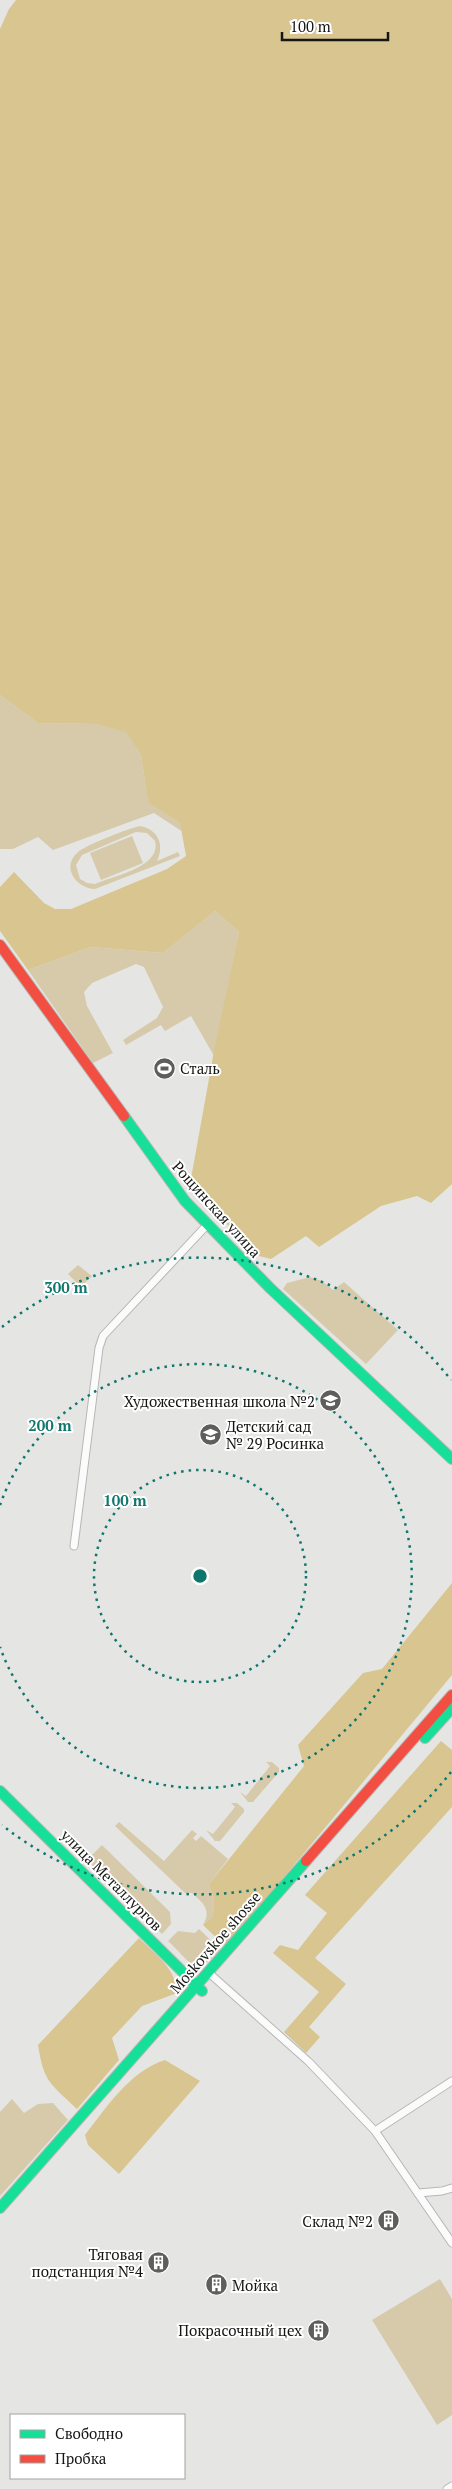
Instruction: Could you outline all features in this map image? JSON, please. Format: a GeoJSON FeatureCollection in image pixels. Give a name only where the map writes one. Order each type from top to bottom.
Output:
{"type":"FeatureCollection","features":[{"type":"Feature","properties":{"kind":"main road","name":"Рощинская улица"},"geometry":{"type":"LineString","coordinates":[[0,945],[164,1176],[207,1225],[270,1288],[452,1459]]}},
{"type":"Feature","properties":{"kind":"main road","name":"Moskovskoe shosse"},"geometry":{"type":"LineString","coordinates":[[212,1975],[452,1695]]}},
{"type":"Feature","properties":{"kind":"main road","name":"Moskovskoe shosse"},"geometry":{"type":"LineString","coordinates":[[0,2208],[452,1708]]}},
{"type":"Feature","properties":{"kind":"main road","name":"улица Металлургов"},"geometry":{"type":"LineString","coordinates":[[0,1791],[200,1988]]}},
{"type":"Feature","properties":{"kind":"main road","name":"Moskovskoe shosse"},"geometry":{"type":"LineString","coordinates":[[0,2219],[200,1988]]}},
{"type":"Feature","properties":{"kind":"street"},"geometry":{"type":"LineString","coordinates":[[74,1546],[99,1348],[103,1336],[207,1225]]}},
{"type":"Feature","properties":{"kind":"street"},"geometry":{"type":"LineString","coordinates":[[212,1975],[309,2062],[375,2131],[452,2243]]}},
{"type":"Feature","properties":{"kind":"street"},"geometry":{"type":"LineString","coordinates":[[375,2131],[452,2081]]}},
{"type":"Feature","properties":{"kind":"street"},"geometry":{"type":"LineString","coordinates":[[418,2193],[442,2191],[452,2188]]}},
{"type":"Feature","properties":{"kind":"street"},"geometry":{"type":"LineString","coordinates":[[447,2489],[452,2486]]}},
{"type":"Feature","properties":{"kind":"shaded area"},"geometry":{"type":"Polygon","coordinates":[[[16,0],[452,0],[452,1184],[431,1203],[417,1196],[381,1206],[319,1247],[306,1236],[271,1259],[255,1255],[190,1184],[214,1051],[239,932],[215,911],[163,953],[91,947],[28,970],[0,931],[0,887],[14,872],[44,903],[55,909],[71,909],[167,869],[186,856],[180,823],[148,802],[141,755],[126,732],[96,724],[38,723],[0,695],[0,29],[9,9],[16,0]]]}},
{"type":"Feature","properties":{"kind":"shaded area"},"geometry":{"type":"Polygon","coordinates":[[[0,695],[38,723],[96,724],[126,731],[141,755],[148,801],[180,823],[183,832],[154,813],[53,850],[38,837],[13,849],[0,849],[0,695]]]}},
{"type":"Feature","properties":{"kind":"shaded area"},"geometry":{"type":"Polygon","coordinates":[[[140,826],[151,830],[158,839],[160,849],[157,861],[178,852],[180,856],[95,889],[88,888],[77,881],[73,876],[71,864],[78,852],[98,841],[140,826]],[[136,832],[82,855],[76,865],[80,879],[87,883],[95,884],[124,874],[144,864],[151,858],[155,850],[155,841],[147,833],[136,832]]]}},
{"type":"Feature","properties":{"kind":"shaded area"},"geometry":{"type":"Polygon","coordinates":[[[132,836],[143,863],[101,880],[90,853],[132,836]]]}},
{"type":"Feature","properties":{"kind":"shaded area"},"geometry":{"type":"Polygon","coordinates":[[[215,911],[239,932],[214,1056],[191,1016],[165,1031],[161,1025],[126,1045],[123,1040],[157,1018],[163,1007],[144,967],[136,964],[92,983],[84,992],[87,1006],[113,1053],[93,1063],[28,970],[91,947],[163,953],[215,911]]]}},
{"type":"Feature","properties":{"kind":"shaded area"},"geometry":{"type":"Polygon","coordinates":[[[78,1265],[92,1276],[81,1287],[68,1274],[78,1265]]]}},
{"type":"Feature","properties":{"kind":"shaded area"},"geometry":{"type":"Polygon","coordinates":[[[310,1277],[322,1281],[333,1290],[344,1282],[398,1330],[366,1364],[283,1289],[287,1283],[310,1277]]]}},
{"type":"Feature","properties":{"kind":"shaded area"},"geometry":{"type":"Polygon","coordinates":[[[452,1583],[452,1675],[226,1947],[203,1925],[213,1916],[214,1899],[209,1884],[304,1766],[298,1745],[363,1673],[382,1669],[452,1583]]]}},
{"type":"Feature","properties":{"kind":"shaded area"},"geometry":{"type":"Polygon","coordinates":[[[441,1741],[452,1750],[452,1807],[315,1958],[346,1984],[309,2027],[320,2037],[306,2053],[284,2032],[319,1992],[273,1953],[280,1945],[298,1950],[327,1913],[305,1895],[441,1741]]]}},
{"type":"Feature","properties":{"kind":"shaded area"},"geometry":{"type":"Polygon","coordinates":[[[266,1762],[272,1762],[279,1768],[279,1772],[253,1802],[248,1802],[240,1792],[246,1796],[270,1766],[266,1762]]]}},
{"type":"Feature","properties":{"kind":"shaded area"},"geometry":{"type":"Polygon","coordinates":[[[231,1803],[237,1803],[244,1809],[244,1812],[220,1841],[215,1841],[206,1830],[213,1834],[235,1807],[231,1803]]]}},
{"type":"Feature","properties":{"kind":"shaded area"},"geometry":{"type":"Polygon","coordinates":[[[119,1822],[164,1861],[192,1830],[197,1834],[193,1838],[196,1841],[201,1836],[228,1859],[209,1884],[214,1899],[213,1916],[203,1925],[207,1915],[203,1904],[192,1893],[185,1893],[115,1826],[119,1822]]]}},
{"type":"Feature","properties":{"kind":"shaded area"},"geometry":{"type":"Polygon","coordinates":[[[102,1845],[170,1912],[171,1924],[162,1934],[87,1860],[102,1845]]]}},
{"type":"Feature","properties":{"kind":"shaded area"},"geometry":{"type":"Polygon","coordinates":[[[199,1929],[221,1950],[212,1959],[199,1966],[193,1965],[188,1961],[168,1941],[178,1931],[195,1933],[199,1929]]]}},
{"type":"Feature","properties":{"kind":"shaded area"},"geometry":{"type":"Polygon","coordinates":[[[139,1938],[169,1969],[176,1984],[177,1993],[142,2006],[112,2038],[119,2060],[77,2109],[50,2082],[40,2058],[38,2045],[139,1938]]]}},
{"type":"Feature","properties":{"kind":"shaded area"},"geometry":{"type":"Polygon","coordinates":[[[165,2060],[200,2081],[119,2174],[88,2145],[85,2135],[110,2102],[130,2081],[152,2065],[165,2060]]]}},
{"type":"Feature","properties":{"kind":"shaded area"},"geometry":{"type":"Polygon","coordinates":[[[12,2099],[24,2113],[38,2104],[53,2103],[68,2120],[0,2196],[0,2112],[12,2099]]]}},
{"type":"Feature","properties":{"kind":"shaded area"},"geometry":{"type":"Polygon","coordinates":[[[440,2279],[452,2299],[452,2415],[437,2425],[372,2320],[440,2279]]]}},
{"type":"Feature","properties":{"kind":"traffic: fast"},"geometry":{"type":"LineString","coordinates":[[124,1116],[185,1201],[270,1288],[452,1459]]}},
{"type":"Feature","properties":{"kind":"traffic: fast"},"geometry":{"type":"LineString","coordinates":[[425,1738],[452,1708]]}},
{"type":"Feature","properties":{"kind":"traffic: fast"},"geometry":{"type":"LineString","coordinates":[[0,1791],[202,1991]]}},
{"type":"Feature","properties":{"kind":"traffic: fast"},"geometry":{"type":"LineString","coordinates":[[0,2208],[306,1861]]}},
{"type":"Feature","properties":{"kind":"traffic: jam"},"geometry":{"type":"LineString","coordinates":[[0,945],[124,1116]]}},
{"type":"Feature","properties":{"kind":"traffic: jam"},"geometry":{"type":"LineString","coordinates":[[306,1861],[452,1695]]}},
{"type":"Feature","properties":{"kind":"place","name":"Сталь"},"geometry":{"type":"Point","coordinates":[164,1068]}},
{"type":"Feature","properties":{"kind":"place","name":"Художественная школа №2"},"geometry":{"type":"Point","coordinates":[331,1401]}},
{"type":"Feature","properties":{"kind":"place","name":"Детский сад № 29 Росинка"},"geometry":{"type":"Point","coordinates":[210,1435]}},
{"type":"Feature","properties":{"kind":"place","name":"Склад №2"},"geometry":{"type":"Point","coordinates":[389,2221]}},
{"type":"Feature","properties":{"kind":"place","name":"Тяговая подстанция №4"},"geometry":{"type":"Point","coordinates":[159,2263]}},
{"type":"Feature","properties":{"kind":"place","name":"Мойка"},"geometry":{"type":"Point","coordinates":[216,2285]}},
{"type":"Feature","properties":{"kind":"place","name":"Покрасочный цех"},"geometry":{"type":"Point","coordinates":[318,2330]}}]}
